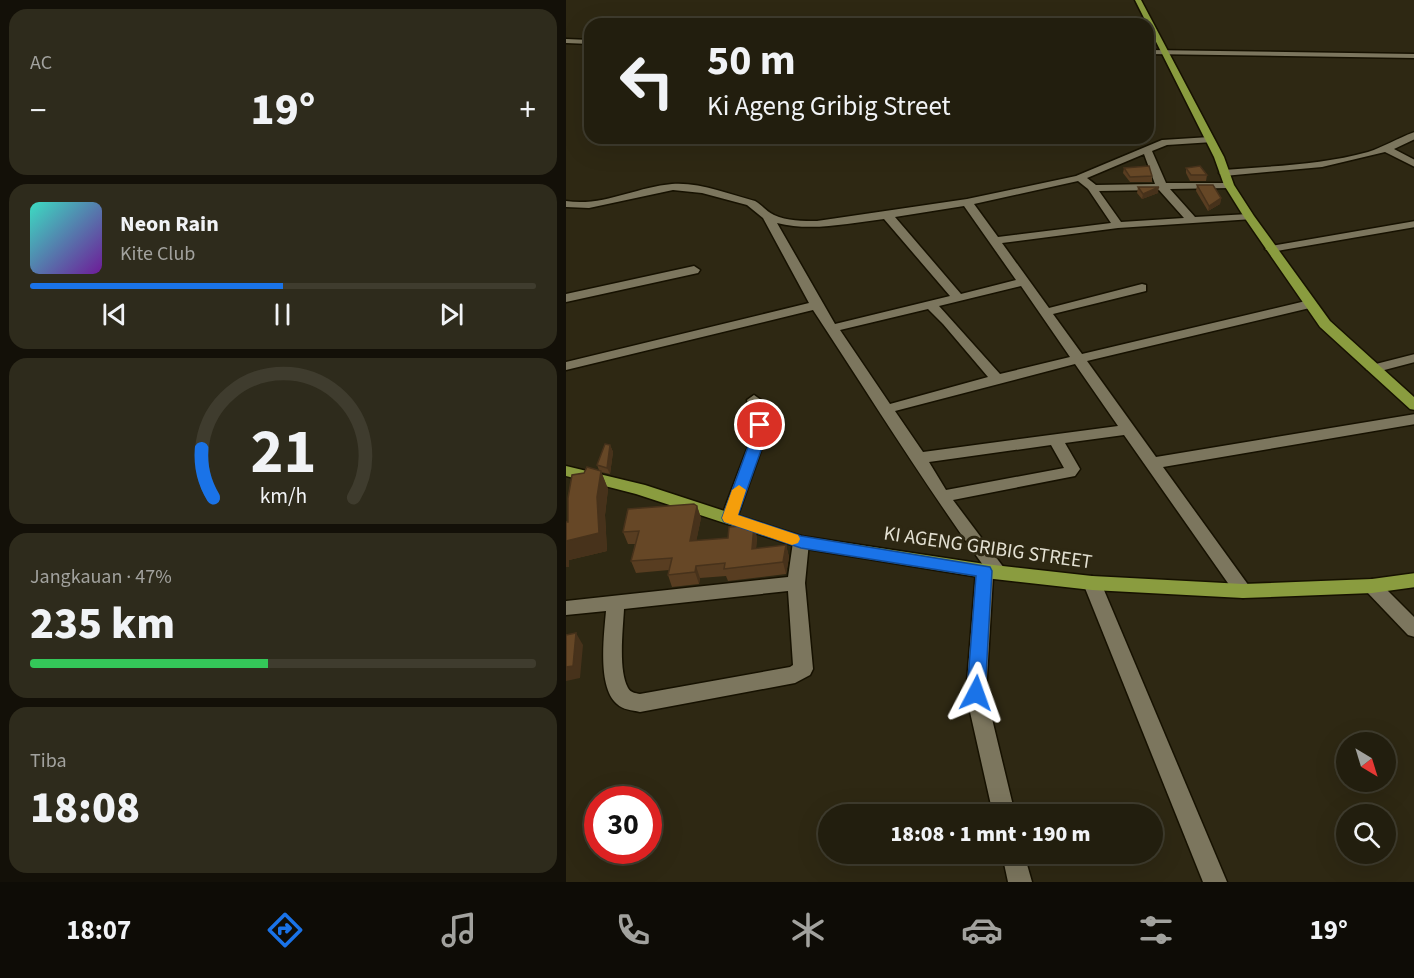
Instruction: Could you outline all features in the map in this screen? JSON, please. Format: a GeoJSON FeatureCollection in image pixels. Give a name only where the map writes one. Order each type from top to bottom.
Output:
{"type":"FeatureCollection","features":[{"type":"Feature","properties":{"kind":"main road"},"geometry":{"type":"LineString","coordinates":[[1138,0],[1148,18]]}},
{"type":"Feature","properties":{"kind":"main road"},"geometry":{"type":"LineString","coordinates":[[1154,30],[1210,140],[1229,185],[1271,249],[1330,328],[1415,406]]}},
{"type":"Feature","properties":{"kind":"main road","name":"KI AGENG GRIBIG STREET"},"geometry":{"type":"LineString","coordinates":[[566,471],[639,489],[801,542],[991,572],[1092,584],[1243,591],[1372,586],[1415,580]]}},
{"type":"Feature","properties":{"kind":"street"},"geometry":{"type":"LineString","coordinates":[[566,41],[584,42]]}},
{"type":"Feature","properties":{"kind":"street"},"geometry":{"type":"LineString","coordinates":[[1154,52],[1415,56]]}},
{"type":"Feature","properties":{"kind":"street"},"geometry":{"type":"LineString","coordinates":[[1224,173],[1336,161],[1384,148],[1415,135]]}},
{"type":"Feature","properties":{"kind":"street"},"geometry":{"type":"LineString","coordinates":[[768,217],[794,224],[817,224],[967,202],[1080,177],[1172,141],[1210,140]]}},
{"type":"Feature","properties":{"kind":"street"},"geometry":{"type":"LineString","coordinates":[[1384,148],[1415,164]]}},
{"type":"Feature","properties":{"kind":"street"},"geometry":{"type":"LineString","coordinates":[[1147,150],[1162,187],[1192,220]]}},
{"type":"Feature","properties":{"kind":"street"},"geometry":{"type":"LineString","coordinates":[[1080,177],[1092,188],[1118,225]]}},
{"type":"Feature","properties":{"kind":"street"},"geometry":{"type":"LineString","coordinates":[[1092,188],[1229,185]]}},
{"type":"Feature","properties":{"kind":"street"},"geometry":{"type":"LineString","coordinates":[[566,204],[582,205],[659,189],[683,188],[751,203],[760,208],[768,217],[816,305],[920,458],[942,497],[991,572],[976,693],[1002,804]]}},
{"type":"Feature","properties":{"kind":"street"},"geometry":{"type":"LineString","coordinates":[[967,202],[1243,591]]}},
{"type":"Feature","properties":{"kind":"street"},"geometry":{"type":"LineString","coordinates":[[887,215],[958,298]]}},
{"type":"Feature","properties":{"kind":"street"},"geometry":{"type":"LineString","coordinates":[[995,241],[1118,225],[1249,217]]}},
{"type":"Feature","properties":{"kind":"street"},"geometry":{"type":"LineString","coordinates":[[1271,249],[1415,224]]}},
{"type":"Feature","properties":{"kind":"street"},"geometry":{"type":"LineString","coordinates":[[566,298],[694,270]]}},
{"type":"Feature","properties":{"kind":"street"},"geometry":{"type":"LineString","coordinates":[[833,328],[1025,282]]}},
{"type":"Feature","properties":{"kind":"street"},"geometry":{"type":"LineString","coordinates":[[1046,312],[1142,288]]}},
{"type":"Feature","properties":{"kind":"street"},"geometry":{"type":"LineString","coordinates":[[930,304],[948,321],[997,379]]}},
{"type":"Feature","properties":{"kind":"street"},"geometry":{"type":"LineString","coordinates":[[887,409],[997,379],[1310,304]]}},
{"type":"Feature","properties":{"kind":"street"},"geometry":{"type":"LineString","coordinates":[[566,366],[816,305]]}},
{"type":"Feature","properties":{"kind":"street"},"geometry":{"type":"LineString","coordinates":[[1373,369],[1415,358]]}},
{"type":"Feature","properties":{"kind":"street"},"geometry":{"type":"LineString","coordinates":[[729,518],[759,436],[760,425],[754,400]]}},
{"type":"Feature","properties":{"kind":"street"},"geometry":{"type":"LineString","coordinates":[[1154,463],[1415,419]]}},
{"type":"Feature","properties":{"kind":"street"},"geometry":{"type":"LineString","coordinates":[[920,458],[1130,429]]}},
{"type":"Feature","properties":{"kind":"street"},"geometry":{"type":"LineString","coordinates":[[942,497],[1069,472],[1072,470],[1071,464],[1056,440]]}},
{"type":"Feature","properties":{"kind":"street"},"geometry":{"type":"LineString","coordinates":[[615,602],[614,670],[617,690],[626,700],[640,703],[795,675],[803,669],[796,583],[801,542]]}},
{"type":"Feature","properties":{"kind":"street"},"geometry":{"type":"LineString","coordinates":[[566,608],[796,583]]}},
{"type":"Feature","properties":{"kind":"street"},"geometry":{"type":"LineString","coordinates":[[1092,584],[1215,882]]}},
{"type":"Feature","properties":{"kind":"street"},"geometry":{"type":"LineString","coordinates":[[1372,586],[1415,630]]}},
{"type":"Feature","properties":{"kind":"street"},"geometry":{"type":"LineString","coordinates":[[1016,864],[1020,882]]}},
{"type":"Feature","properties":{"kind":"building"},"geometry":{"type":"Polygon","coordinates":[[[1149,166],[1152,176],[1130,177],[1124,168],[1149,166]]]}},
{"type":"Feature","properties":{"kind":"building"},"geometry":{"type":"Polygon","coordinates":[[[1200,166],[1207,175],[1191,175],[1186,168],[1200,166]]]}},
{"type":"Feature","properties":{"kind":"building"},"geometry":{"type":"Polygon","coordinates":[[[1197,185],[1213,185],[1221,198],[1209,206],[1197,185]]]}},
{"type":"Feature","properties":{"kind":"building"},"geometry":{"type":"Polygon","coordinates":[[[1138,187],[1159,187],[1143,194],[1138,187]]]}},
{"type":"Feature","properties":{"kind":"building"},"geometry":{"type":"Polygon","coordinates":[[[605,444],[610,445],[607,468],[597,465],[605,444]]]}},
{"type":"Feature","properties":{"kind":"building"},"geometry":{"type":"Polygon","coordinates":[[[587,467],[601,471],[597,497],[599,533],[566,541],[568,498],[572,475],[584,473],[587,467]]]}},
{"type":"Feature","properties":{"kind":"building"},"geometry":{"type":"Polygon","coordinates":[[[694,504],[697,506],[690,541],[728,538],[729,527],[754,525],[752,549],[786,545],[783,562],[724,569],[725,563],[696,566],[695,572],[668,575],[672,558],[631,561],[639,531],[623,532],[628,509],[694,504]]]}},
{"type":"Feature","properties":{"kind":"building"},"geometry":{"type":"Polygon","coordinates":[[[576,633],[573,666],[566,667],[566,635],[576,633]]]}},
{"type":"Feature","properties":{"kind":"slow traffic"},"geometry":{"type":"LineString","coordinates":[[739,490],[729,518],[792,539]]}},
{"type":"Feature","properties":{"kind":"route"},"geometry":{"type":"LineString","coordinates":[[760,425],[759,436],[729,518],[801,542],[984,571],[976,693]]}}]}
